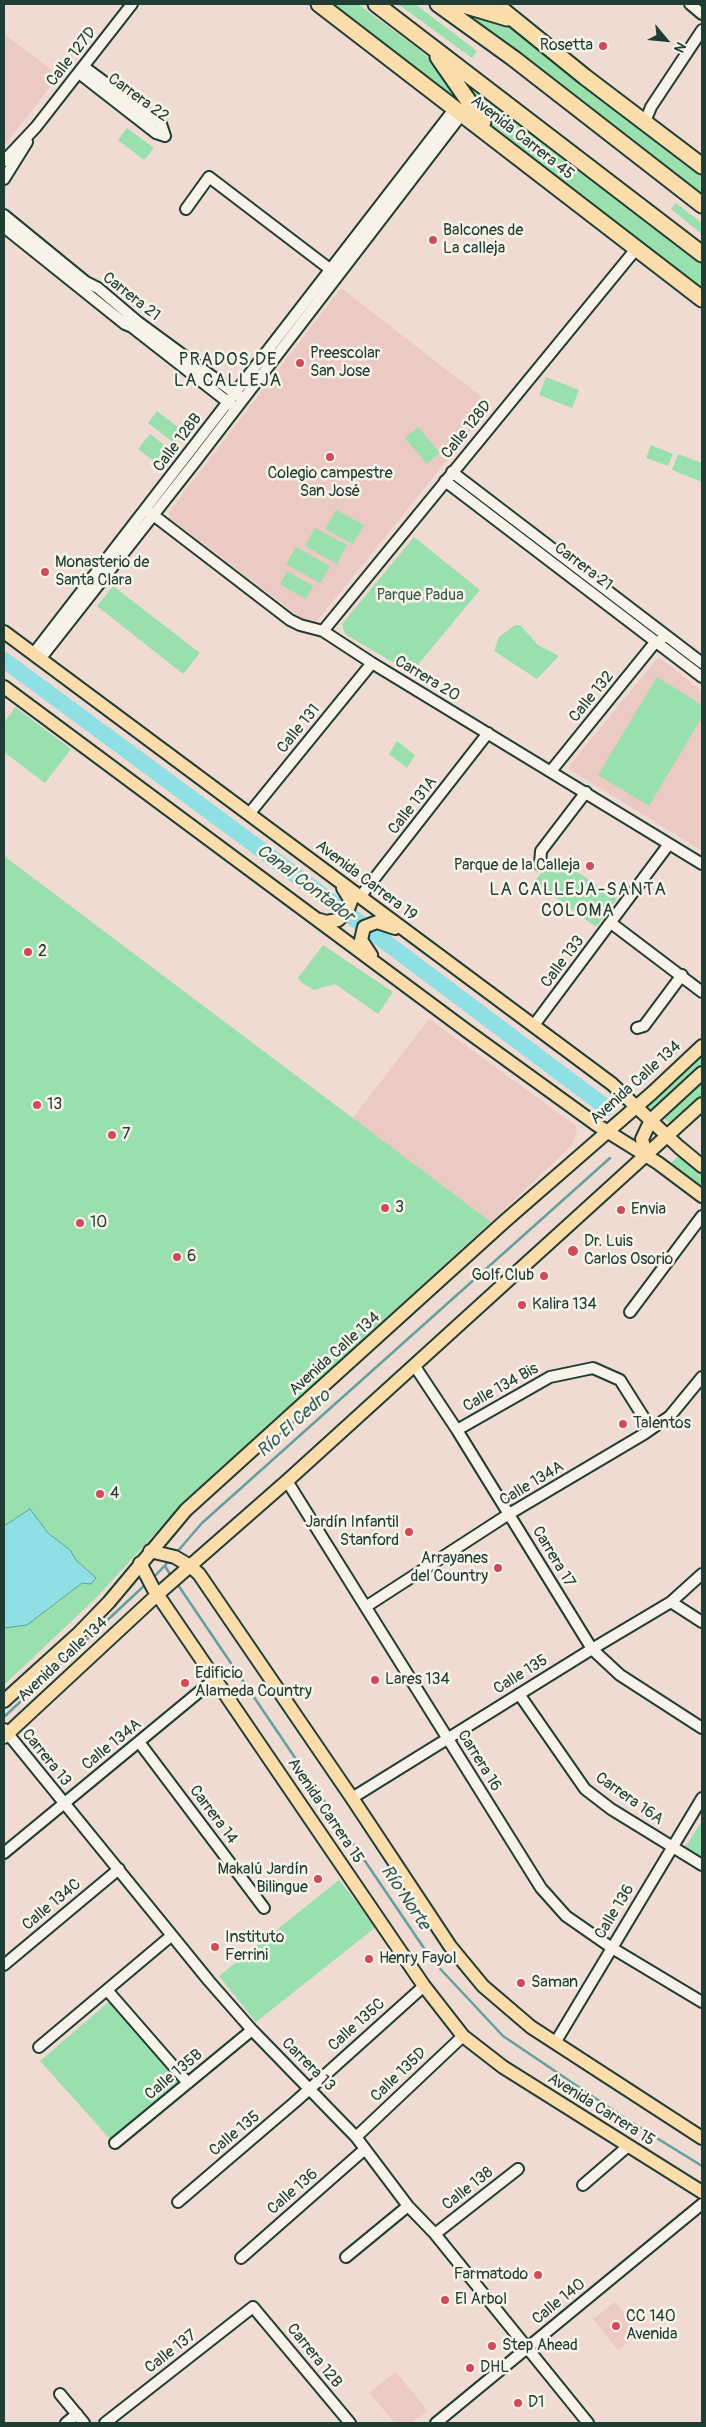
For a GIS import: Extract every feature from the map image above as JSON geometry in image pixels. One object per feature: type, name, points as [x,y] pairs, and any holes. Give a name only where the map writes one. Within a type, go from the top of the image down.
[{"type":"highway","name":"Avenida Carrera 45","points":[[319,4],[702,299]]},
{"type":"highway","name":"Avenida Carrera 45","points":[[376,4],[702,254]]},
{"type":"highway","points":[[438,4],[528,69],[702,205]]},
{"type":"highway","points":[[460,4],[518,22]]},
{"type":"highway","points":[[495,4],[702,166]]},
{"type":"highway","points":[[429,46],[479,118],[503,145]]},
{"type":"main road","name":"Avenida Carrera 19","points":[[4,632],[327,872],[355,899],[410,934],[612,1084],[702,1166]]},
{"type":"main road","points":[[5,690],[607,1131],[646,1155],[702,1196]]},
{"type":"main road","points":[[319,920],[332,921],[343,917],[355,899]]},
{"type":"main road","points":[[387,971],[363,944],[361,935],[364,927],[377,922],[410,934]]},
{"type":"main road","name":"Avenida Calle 134","points":[[4,1701],[78,1634],[109,1602],[142,1567],[150,1551],[186,1510],[505,1221],[702,1046]]},
{"type":"main road","points":[[646,1155],[642,1139],[651,1120],[702,1073]]},
{"type":"main road","name":"Avenida Calle 134","points":[[5,1733],[159,1590],[287,1481],[702,1104]]},
{"type":"main road","name":"Avenida Carrera 15","points":[[150,1551],[166,1554],[199,1574],[462,1963],[510,2011],[555,2043],[702,2138]]},
{"type":"main road","name":"Avenida Carrera 15","points":[[142,1567],[424,1986],[463,2036],[503,2068],[702,2192]]},
{"type":"street","name":"Calle 127D","points":[[4,161],[36,127],[132,4]]},
{"type":"street","points":[[690,4],[702,14]]},
{"type":"street","points":[[645,122],[650,107],[702,30]]},
{"type":"street","name":"Carrera 22","points":[[82,70],[161,124],[165,136],[156,133],[82,70]]},
{"type":"street","name":"Calle 128B","points":[[38,656],[459,111]]},
{"type":"street","name":"Calle 127D","points":[[4,179],[36,127]]},
{"type":"street","points":[[186,209],[209,178],[335,272]]},
{"type":"street","name":"Carrera 21","points":[[4,215],[79,276],[98,288],[132,315],[138,322],[235,401]]},
{"type":"street","name":"Carrera 21","points":[[4,228],[125,324],[132,327],[235,401]]},
{"type":"street","name":"Calle 128D","points":[[323,631],[636,249]]},
{"type":"street","name":"Carrera 21","points":[[452,472],[702,663]]},
{"type":"street","name":"Carrera 21","points":[[445,481],[702,676]]},
{"type":"street","name":"Carrera 20","points":[[149,512],[290,620],[300,625],[323,631],[372,663],[702,864]]},
{"type":"street","points":[[657,641],[668,637]]},
{"type":"street","name":"Calle 132","points":[[552,771],[657,641]]},
{"type":"street","name":"Calle 131","points":[[248,814],[372,663]]},
{"type":"street","name":"Calle 131A","points":[[355,899],[488,732]]},
{"type":"street","points":[[540,865],[541,852],[586,792]]},
{"type":"street","name":"Calle 133","points":[[534,1025],[669,844]]},
{"type":"street","points":[[611,923],[702,992]]},
{"type":"street","points":[[637,1028],[644,1026],[682,975]]},
{"type":"street","points":[[630,1312],[702,1216]]},
{"type":"street","name":"Carrera 17","points":[[414,1365],[457,1430],[592,1649],[620,1676],[702,1728]]},
{"type":"street","name":"Calle 134 Bis","points":[[457,1430],[550,1377],[593,1368],[620,1380],[651,1430]]},
{"type":"street","name":"Calle 134A","points":[[367,1606],[509,1514],[651,1430],[670,1416],[702,1377]]},
{"type":"street","name":"Carrera 16","points":[[287,1481],[367,1606],[447,1739],[541,1888],[566,1916],[612,1948],[702,2002]]},
{"type":"street","name":"Calle 135","points":[[352,1798],[671,1602],[702,1574]]},
{"type":"street","points":[[671,1602],[702,1622]]},
{"type":"street","name":"Calle 134A","points":[[4,1853],[216,1678]]},
{"type":"street","name":"Carrera 16A","points":[[519,1694],[585,1789],[611,1809],[702,1865]]},
{"type":"street","name":"Carrera 13","points":[[5,1733],[252,2030],[356,2137],[408,2206],[435,2234],[588,2423]]},
{"type":"street","name":"Carrera 14","points":[[139,1742],[264,1908]]},
{"type":"street","name":"Calle 136","points":[[555,2043],[702,1798]]},
{"type":"street","name":"Calle 134C","points":[[4,1964],[119,1869]]},
{"type":"street","points":[[39,2047],[172,1936]]},
{"type":"street","name":"Calle 135C","points":[[310,2088],[424,1986]]},
{"type":"street","points":[[107,1990],[188,2083]]},
{"type":"street","name":"Calle 135B","points":[[116,2143],[252,2030]]},
{"type":"street","name":"Calle 135D","points":[[356,2137],[463,2036]]},
{"type":"street","name":"Calle 135","points":[[178,2202],[310,2088]]},
{"type":"street","points":[[584,2185],[627,2147]]},
{"type":"street","name":"Calle 136","points":[[241,2258],[365,2149]]},
{"type":"street","name":"Calle 138","points":[[435,2234],[518,2169]]},
{"type":"street","name":"Calle 140","points":[[436,2423],[702,2204]]},
{"type":"street","points":[[346,2257],[408,2206]]},
{"type":"street","name":"Calle 137","points":[[105,2423],[251,2307],[256,2307]]},
{"type":"street","name":"Carrera 12B","points":[[256,2307],[350,2423]]},
{"type":"street","points":[[60,2394],[84,2423]]},
{"type":"street","points":[[66,2423],[77,2414]]},
{"type":"shaded area","points":[[4,34],[59,75],[4,146]]},
{"type":"shaded area","name":"Colegio campestre San José","points":[[341,288],[492,405],[316,622],[305,621],[170,518],[169,512]]},
{"type":"shaded area","points":[[660,658],[702,691],[702,851],[569,769],[570,765],[656,660]]},
{"type":"shaded area","points":[[429,1019],[575,1125],[577,1130],[572,1145],[491,1222],[352,1119]]},
{"type":"shaded area","name":"CC 140 Avenida","points":[[615,2302],[640,2333],[618,2350],[593,2319]]},
{"type":"shaded area","points":[[396,2372],[428,2411],[411,2423],[395,2423],[369,2393]]},
{"type":"green space","points":[[330,4],[358,4],[422,52],[442,71],[466,109]]},
{"type":"green space","points":[[398,4],[415,4],[477,51],[472,58]]},
{"type":"green space","points":[[458,10],[511,23],[702,171],[702,195]]},
{"type":"green space","points":[[461,79],[702,263],[702,292],[492,126],[480,112]]},
{"type":"green space","points":[[127,128],[154,148],[144,160],[118,140]]},
{"type":"green space","points":[[676,203],[702,223],[702,234],[671,209]]},
{"type":"green space","points":[[546,377],[579,390],[572,408],[539,395]]},
{"type":"green space","points":[[157,411],[183,431],[174,443],[148,423]]},
{"type":"green space","points":[[418,427],[440,453],[427,464],[405,438]]},
{"type":"green space","points":[[150,434],[175,453],[163,468],[138,449]]},
{"type":"green space","points":[[651,445],[673,454],[668,466],[646,458]]},
{"type":"green space","points":[[678,454],[702,463],[702,482],[672,470]]},
{"type":"green space","points":[[336,510],[364,525],[353,544],[325,529]]},
{"type":"green space","points":[[315,528],[347,545],[337,564],[305,546]]},
{"type":"green space","name":"Parque Padua","points":[[414,537],[480,590],[411,673],[345,634],[342,624]]},
{"type":"green space","points":[[296,547],[330,566],[320,583],[286,564]]},
{"type":"green space","points":[[287,571],[313,586],[306,599],[280,584]]},
{"type":"green space","points":[[113,586],[200,653],[183,674],[97,606]]},
{"type":"green space","points":[[515,625],[520,625],[538,645],[559,656],[537,679],[494,651],[499,637]]},
{"type":"green space","points":[[657,677],[702,705],[702,717],[649,806],[598,775]]},
{"type":"green space","points":[[15,707],[71,749],[45,783],[4,752],[4,723]]},
{"type":"green space","points":[[397,741],[415,755],[407,768],[389,754]]},
{"type":"green space","points":[[4,856],[491,1222],[174,1513],[96,1598],[4,1685]]},
{"type":"green space","points":[[554,856],[617,899],[596,927],[534,882]]},
{"type":"green space","points":[[323,945],[393,992],[378,1014],[335,984],[314,990],[301,982],[298,978]]},
{"type":"green space","points":[[702,1054],[702,1068],[653,1111],[647,1105]]},
{"type":"green space","points":[[702,1083],[702,1100],[673,1127],[664,1118]]},
{"type":"green space","points":[[679,1155],[702,1172],[702,1190],[668,1166]]},
{"type":"green space","points":[[702,1821],[702,1860],[684,1849]]},
{"type":"green space","points":[[339,1880],[376,1927],[256,2022],[219,1976]]},
{"type":"green space","points":[[112,1999],[182,2081],[110,2139],[40,2061]]},
{"type":"water","points":[[30,1509],[48,1533],[70,1550],[76,1560],[96,1578],[91,1584],[82,1583],[27,1625],[4,1628],[4,1526]]},
{"type":"waterway","name":"Canal Contador","points":[[4,660],[607,1108]]},
{"type":"waterway","name":"Río El Cedro","points":[[177,1552],[202,1523],[610,1158]]},
{"type":"waterway","name":"Río El Cedro","points":[[153,1578],[170,1560]]},
{"type":"waterway","name":"Río Norte","points":[[165,1566],[171,1576]]},
{"type":"waterway","name":"Río Norte","points":[[176,1582],[432,1960],[503,2036],[626,2119],[702,2166]]},
{"type":"waterway","name":"Río El Cedro","points":[[4,1717],[147,1583]]},
{"type":"place","name":"Rosetta","points":[[603,46]]},
{"type":"place","name":"Balcones de La calleja","points":[[433,240]]},
{"type":"place","name":"Preescolar San Jose","points":[[300,363]]},
{"type":"place","name":"Colegio campestre San José","points":[[330,457]]},
{"type":"place","name":"Monasterio de Santa Clara","points":[[45,572]]},
{"type":"place","name":"Parque de la Calleja","points":[[590,866]]},
{"type":"place","name":"2","points":[[28,952]]},
{"type":"place","name":"13","points":[[37,1105]]},
{"type":"place","name":"7","points":[[112,1135]]},
{"type":"place","name":"3","points":[[385,1208]]},
{"type":"place","name":"Envia","points":[[621,1210]]},
{"type":"place","name":"10","points":[[80,1223]]},
{"type":"place","name":"Dr. Luis Carlos Osorio","points":[[573,1251]]},
{"type":"place","name":"6","points":[[177,1257]]},
{"type":"place","name":"Golf Club","points":[[544,1276]]},
{"type":"place","name":"Kalira 134","points":[[522,1305]]},
{"type":"place","name":"Talentos","points":[[623,1424]]},
{"type":"place","name":"4","points":[[100,1494]]},
{"type":"place","name":"Jardín Infantil Stanford","points":[[409,1532]]},
{"type":"place","name":"Arrayanes del Country","points":[[498,1568]]},
{"type":"place","name":"Lares 134","points":[[375,1680]]},
{"type":"place","name":"Edificio Alameda Country","points":[[185,1683]]},
{"type":"place","name":"Makalú Jardín Bilingue","points":[[318,1879]]},
{"type":"place","name":"Instituto Ferrini","points":[[215,1947]]},
{"type":"place","name":"Henry Fayol","points":[[369,1959]]},
{"type":"place","name":"Saman","points":[[521,1983]]},
{"type":"place","name":"Farmatodo","points":[[538,2275]]},
{"type":"place","name":"El Arbol","points":[[445,2300]]},
{"type":"place","name":"CC 140 Avenida","points":[[616,2326]]},
{"type":"place","name":"Step Ahead","points":[[492,2346]]},
{"type":"place","name":"DHL","points":[[470,2368]]},
{"type":"place","name":"D1","points":[[518,2403]]},
{"type":"district","name":"PRADOS DE LA CALLEJA","points":[[228,370]]},
{"type":"district","name":"LA CALLEJA-SANTA COLOMA","points":[[578,900]]}]
